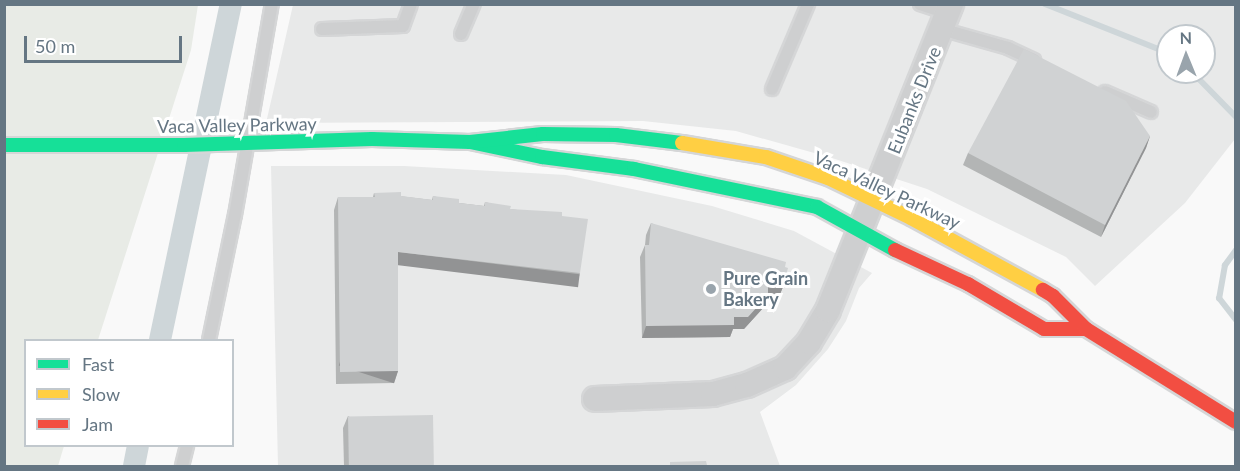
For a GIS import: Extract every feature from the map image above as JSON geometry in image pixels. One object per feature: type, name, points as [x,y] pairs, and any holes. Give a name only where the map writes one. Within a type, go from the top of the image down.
[{"type":"street","name":"Eubanks Drive","points":[[595,399],[713,394],[747,385],[785,368],[809,342],[828,310],[947,16]]},
{"type":"street","name":"Vaca Valley Parkway","points":[[4,145],[184,145],[372,139],[470,142],[543,134],[616,135],[692,144],[766,157],[828,178],[911,218],[1053,296],[1086,329],[1236,422]]},
{"type":"street","name":"Vaca Valley Parkway","points":[[470,142],[761,194],[817,207],[898,251],[968,284],[1044,329],[1086,329]]},
{"type":"lane","points":[[209,339],[235,215],[272,4]]},
{"type":"lane","points":[[322,29],[404,26],[411,4]]},
{"type":"lane","points":[[461,33],[474,4]]},
{"type":"lane","points":[[772,90],[808,4]]},
{"type":"lane","points":[[920,4],[1049,67]]},
{"type":"lane","points":[[1090,85],[1151,112]]},
{"type":"lane","points":[[182,466],[187,447]]},
{"type":"shaded area","points":[[4,5],[198,5],[191,50],[98,339],[24,339],[24,447],[64,447],[58,466],[5,466]]},
{"type":"shaded area","points":[[293,5],[1235,5],[1235,139],[1185,203],[1095,286],[1066,257],[927,189],[832,158],[736,131],[643,121],[266,123]]},
{"type":"shaded area","points":[[271,166],[404,166],[566,175],[712,206],[794,231],[872,273],[859,288],[846,321],[828,349],[796,385],[760,412],[780,466],[278,466]]},
{"type":"building","points":[[1024,49],[1126,101],[1150,136],[1105,225],[968,153]]},
{"type":"building","points":[[401,192],[401,196],[433,200],[433,196],[459,199],[459,203],[485,206],[485,202],[511,206],[510,209],[562,212],[562,216],[588,219],[580,273],[398,252],[398,371],[340,372],[338,197],[375,197],[374,193]]},
{"type":"building","name":"Pure Grain Bakery","points":[[651,223],[786,262],[785,267],[788,268],[783,287],[768,287],[768,295],[748,317],[734,317],[734,325],[646,326],[645,245],[649,245]]},
{"type":"building","points":[[433,415],[434,466],[349,466],[348,416]]},
{"type":"building","points":[[706,461],[707,465],[750,466],[670,466],[670,462]]},
{"type":"waterway","points":[[160,339],[231,4]]},
{"type":"waterway","points":[[1045,4],[1156,48]]},
{"type":"waterway","points":[[1204,84],[1236,117]]},
{"type":"waterway","points":[[1236,250],[1225,265],[1219,298],[1236,320]]},
{"type":"waterway","points":[[134,466],[138,447]]},
{"type":"traffic: fast","points":[[4,145],[184,145],[372,139],[470,142],[543,134],[616,135],[682,143]]},
{"type":"traffic: fast","points":[[470,142],[542,157],[634,169],[817,207],[895,250]]},
{"type":"traffic: slow","points":[[682,143],[766,157],[828,178],[911,218],[1043,290]]},
{"type":"traffic: jam","points":[[895,250],[968,284],[1044,329],[1086,329],[1053,296],[1043,290]]},
{"type":"traffic: jam","points":[[1086,329],[1236,422]]},
{"type":"place","name":"Pure Grain Bakery","points":[[711,289]]}]
